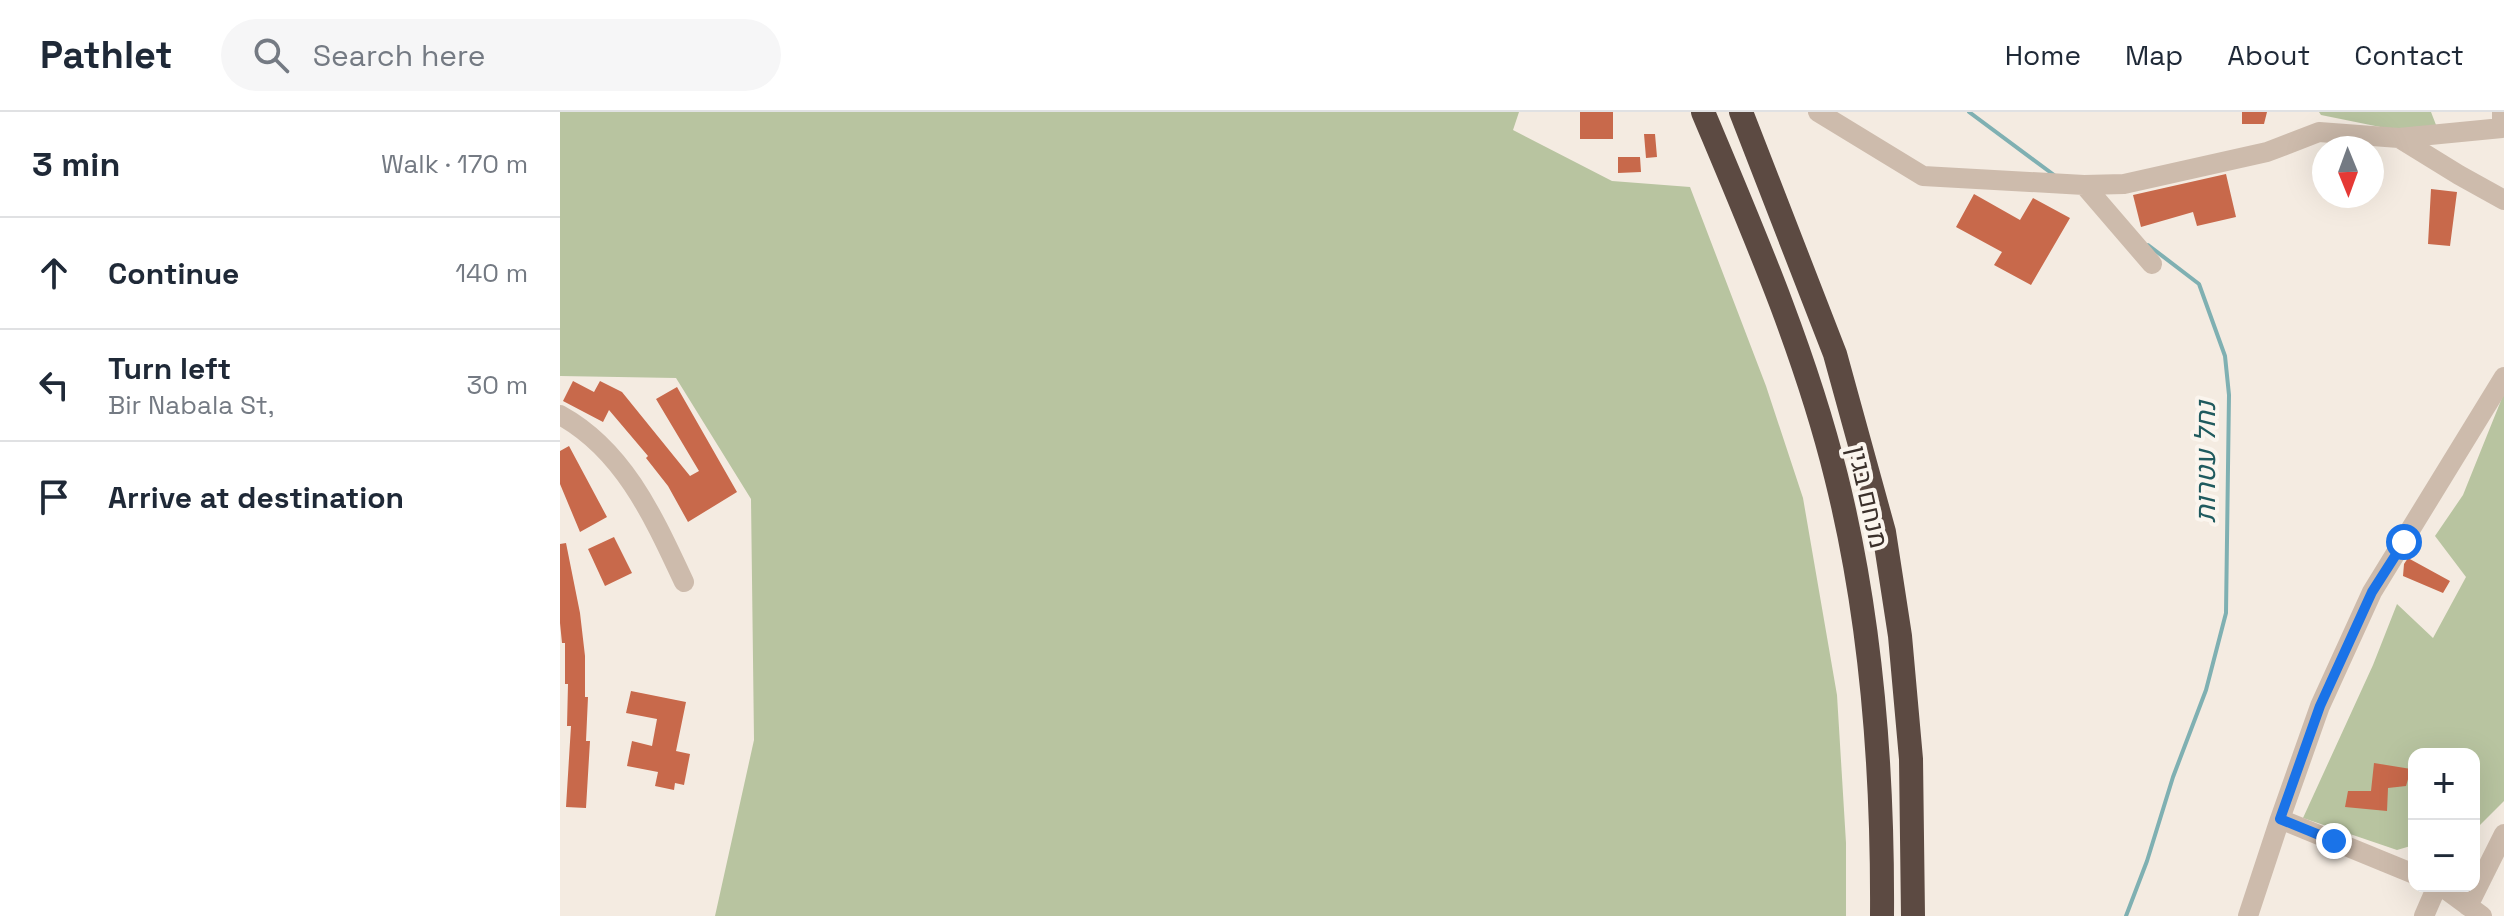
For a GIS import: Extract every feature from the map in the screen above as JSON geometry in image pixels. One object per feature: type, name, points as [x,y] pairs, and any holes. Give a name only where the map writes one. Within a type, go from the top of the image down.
[{"type":"highway","name":"מנחם בגין","points":[[1703,112],[1778,296],[1805,371],[1836,475],[1869,648],[1879,768],[1882,916]]},
{"type":"highway","name":"מנחם בגין","points":[[1741,112],[1835,354],[1884,532],[1900,636],[1911,759],[1913,916]]},
{"type":"street","points":[[1818,112],[1923,176],[2084,185],[2124,184],[2267,152],[2319,132],[2399,138],[2503,126]]},
{"type":"street","points":[[2399,138],[2504,200]]},
{"type":"street","points":[[2084,185],[2152,264]]},
{"type":"street","points":[[2248,916],[2320,706],[2372,592],[2504,377]]},
{"type":"street","points":[[560,415],[595,438],[619,466],[654,520],[684,582]]},
{"type":"street","points":[[2280,819],[2408,872]]},
{"type":"street","points":[[2448,892],[2475,911],[2504,834]]},
{"type":"street","points":[[2424,916],[2436,892]]},
{"type":"green space","points":[[560,112],[1519,112],[1513,130],[1612,181],[1690,187],[1766,386],[1803,498],[1837,695],[1846,843],[1846,916],[715,916],[754,740],[751,499],[676,378],[560,376]]},
{"type":"green space","points":[[2319,112],[2431,112],[2438,130],[2400,131],[2321,115]]},
{"type":"green space","points":[[2504,393],[2504,801],[2480,825],[2480,748],[2408,748],[2408,847],[2397,850],[2303,818],[2373,665],[2397,604],[2433,638],[2466,577],[2435,536],[2463,495]]},
{"type":"building","points":[[1580,112],[1613,112],[1613,139],[1580,139]]},
{"type":"building","points":[[2242,112],[2267,112],[2264,124],[2242,124]]},
{"type":"building","points":[[1644,134],[1655,134],[1657,157],[1646,158]]},
{"type":"building","points":[[1618,157],[1640,157],[1641,172],[1618,173]]},
{"type":"building","points":[[2226,174],[2236,217],[2197,226],[2193,212],[2141,227],[2133,195]]},
{"type":"building","points":[[2431,189],[2457,192],[2450,246],[2428,244]]},
{"type":"building","points":[[1974,194],[2020,220],[2033,198],[2070,218],[2031,285],[1994,265],[2002,252],[1956,227]]},
{"type":"building","points":[[573,381],[594,392],[600,381],[622,392],[690,476],[699,471],[656,399],[677,387],[737,492],[688,522],[668,486],[646,458],[648,456],[609,410],[603,422],[563,401]]},
{"type":"building","points":[[569,446],[607,517],[580,532],[560,484],[560,451]]},
{"type":"building","points":[[614,537],[632,573],[605,586],[588,549]]},
{"type":"building","points":[[566,543],[585,656],[585,697],[588,697],[586,741],[590,741],[586,808],[566,807],[571,726],[567,726],[568,684],[565,684],[565,643],[562,643],[560,623],[560,544]]},
{"type":"building","points":[[2408,558],[2450,581],[2443,593],[2403,576]]},
{"type":"building","points":[[631,691],[686,702],[676,751],[690,754],[684,785],[675,783],[674,790],[655,786],[658,772],[627,766],[632,741],[652,746],[657,719],[626,713]]},
{"type":"building","points":[[2374,763],[2408,769],[2406,786],[2388,788],[2387,811],[2345,807],[2348,791],[2371,791]]},
{"type":"waterway","name":"נחל עטרות","points":[[1969,112],[2054,175]]},
{"type":"waterway","name":"נחל עטרות","points":[[2126,916],[2206,690],[2226,613],[2229,395],[2225,356],[2199,284],[2148,245]]},
{"type":"route","points":[[2334,841],[2280,819],[2320,706],[2372,592],[2404,542]]}]
